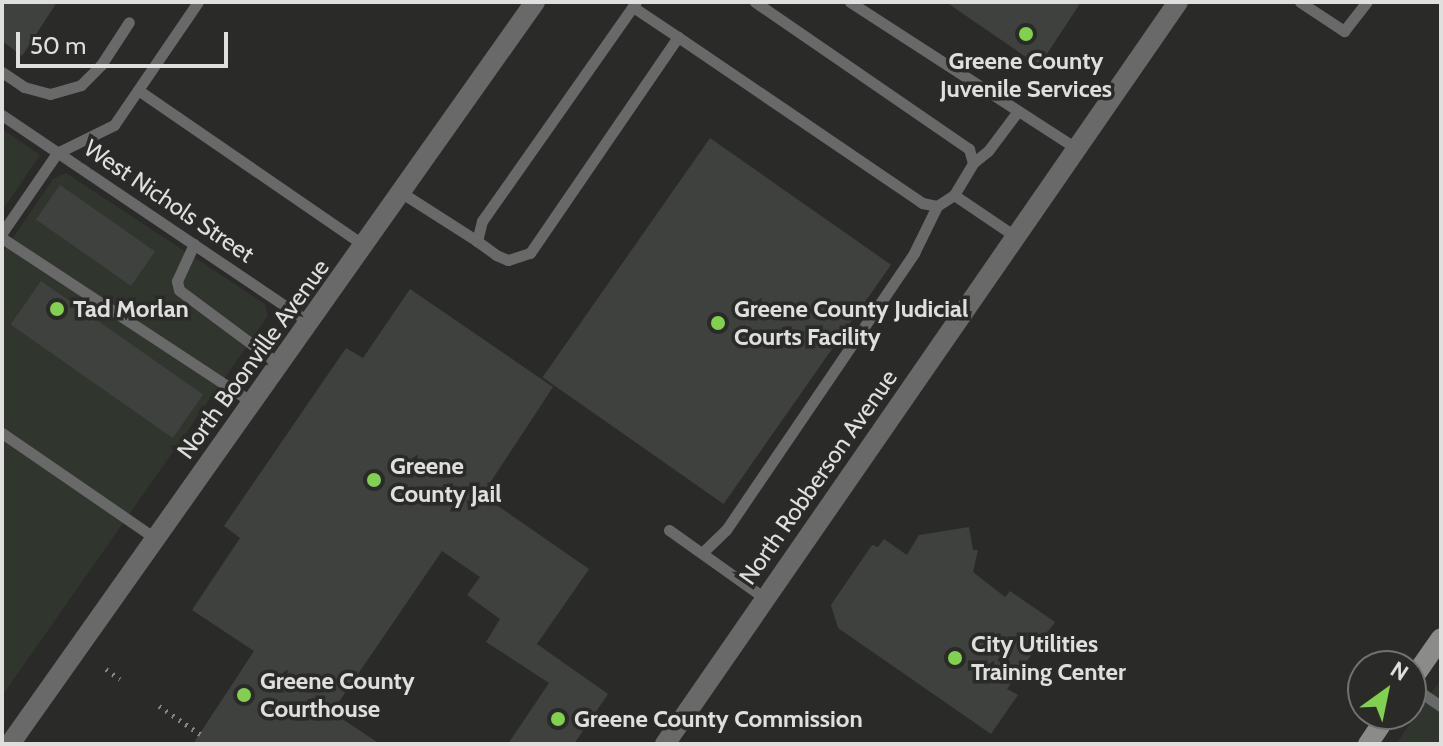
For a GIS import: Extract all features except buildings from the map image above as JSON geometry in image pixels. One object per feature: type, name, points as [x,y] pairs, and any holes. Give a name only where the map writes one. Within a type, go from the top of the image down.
[{"type":"main road","points":[[1427,659],[1441,638]]},
{"type":"street","name":"North Boonville Avenue","points":[[10,744],[311,324],[535,2]]},
{"type":"street","name":"North Robberson Avenue","points":[[665,744],[1178,2]]},
{"type":"lane","points":[[198,2],[114,125],[57,153],[2,236],[253,403]]},
{"type":"lane","points":[[755,2],[959,141],[969,149],[973,163]]},
{"type":"lane","points":[[850,2],[1077,149]]},
{"type":"lane","points":[[1300,2],[1344,31],[1367,2]]},
{"type":"lane","points":[[477,241],[482,221],[635,4],[868,170],[922,203],[937,206]]},
{"type":"lane","points":[[2,72],[24,87],[50,94],[81,85],[101,65],[129,22]]},
{"type":"lane","points":[[402,193],[508,260],[530,253],[678,37]]},
{"type":"lane","points":[[138,90],[365,246]]},
{"type":"lane","points":[[702,553],[726,530],[914,253],[937,206],[954,195],[973,163],[988,151],[1018,111]]},
{"type":"lane","name":"West Nichols Street","points":[[2,115],[311,324]]},
{"type":"lane","points":[[954,195],[1016,237]]},
{"type":"lane","points":[[194,244],[177,281],[179,290],[281,365]]},
{"type":"lane","points":[[2,433],[156,539]]},
{"type":"lane","points":[[669,530],[766,599]]},
{"type":"path","points":[[106,669],[120,679]]},
{"type":"path","points":[[159,706],[200,734]]},
{"type":"shaded area","points":[[2,129],[40,155],[2,211]]},
{"type":"shaded area","points":[[66,173],[265,304],[268,316],[2,696],[2,254],[53,179]]},
{"type":"shaded area","points":[[1441,679],[1441,744],[1396,744],[1406,730],[1427,730],[1427,699]]},
{"type":"place","name":"Greene County Juvenile Services","points":[[1026,34]]},
{"type":"place","name":"Tad Morlan","points":[[57,309]]},
{"type":"place","name":"Greene County Judicial Courts Facility","points":[[718,323]]},
{"type":"place","name":"Greene County Jail","points":[[374,480]]},
{"type":"place","name":"City Utilities Training Center","points":[[955,658]]},
{"type":"place","name":"Greene County Courthouse","points":[[244,695]]},
{"type":"place","name":"Greene County Commission","points":[[558,719]]}]
